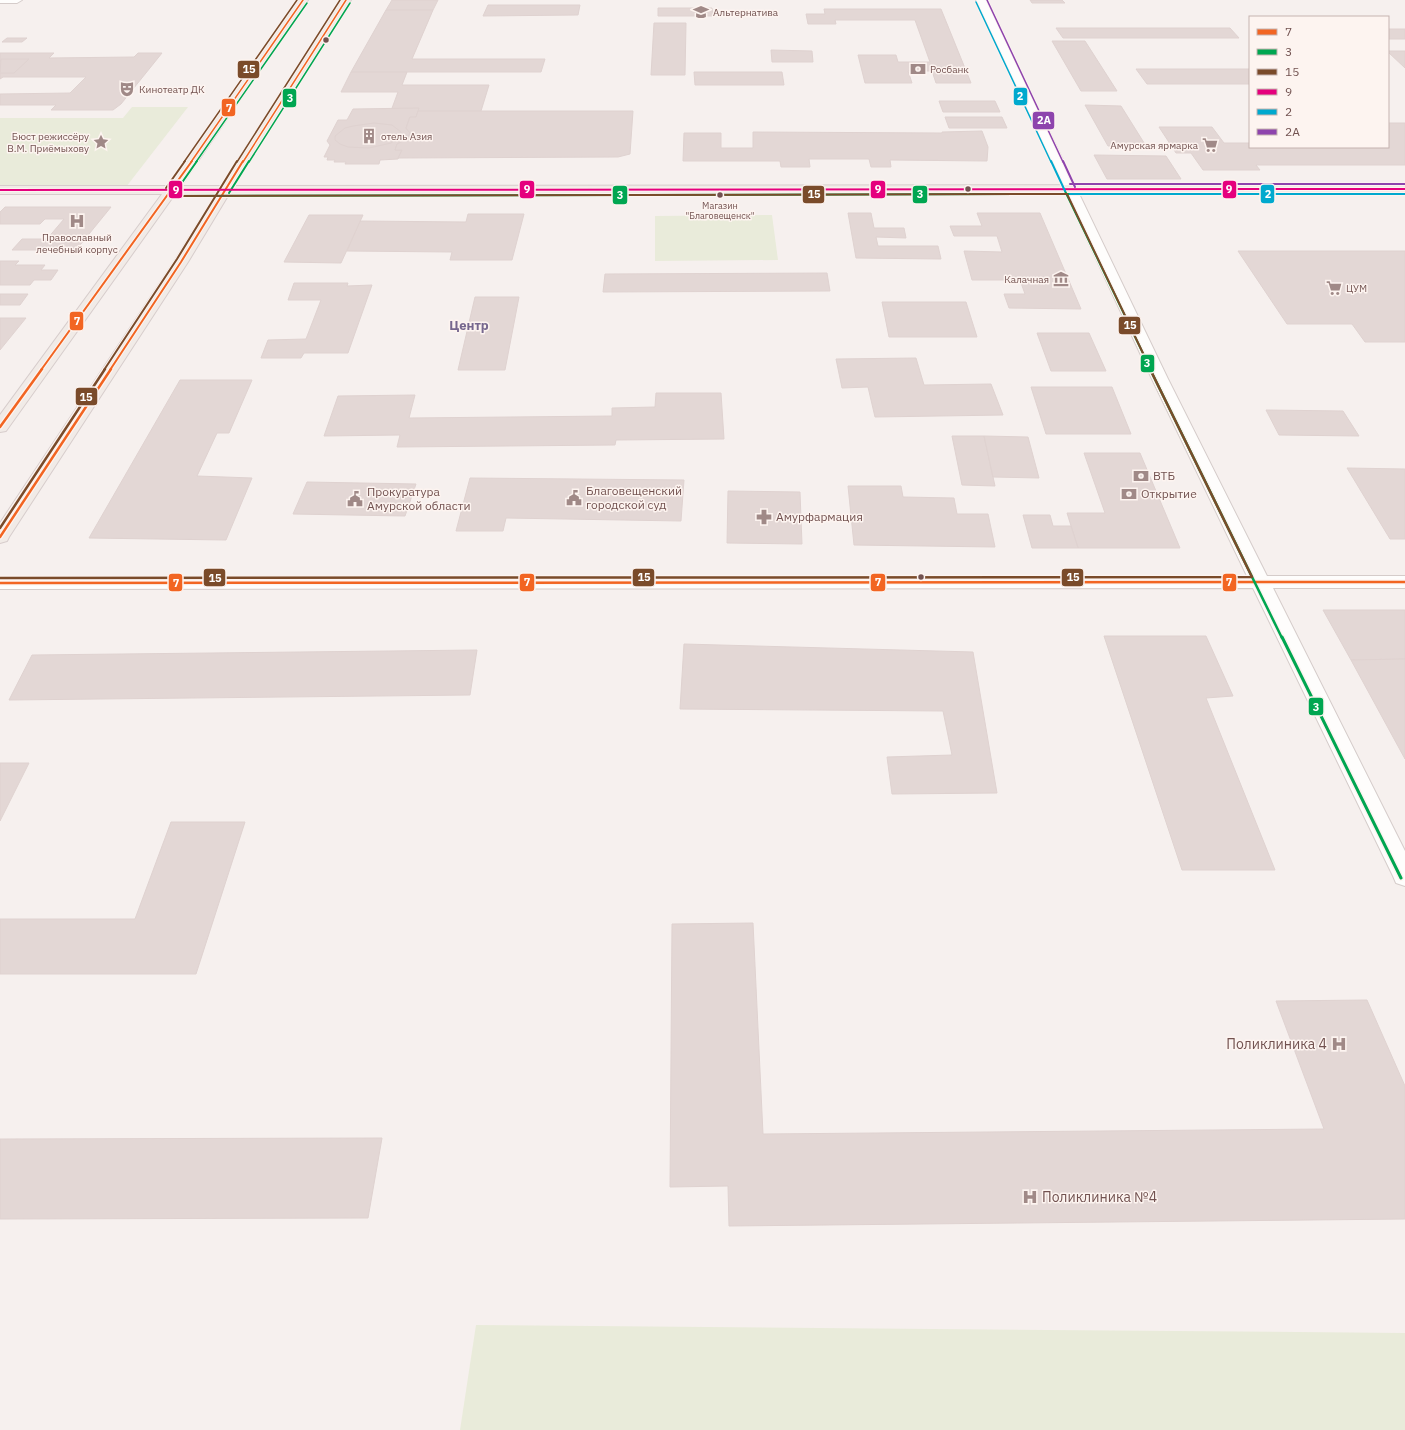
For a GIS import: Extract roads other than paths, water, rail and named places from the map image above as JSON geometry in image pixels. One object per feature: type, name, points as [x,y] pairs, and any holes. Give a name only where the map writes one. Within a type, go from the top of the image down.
[{"type":"main road","points":[[0,427],[170,191],[303,0]]},
{"type":"main road","points":[[0,537],[181,262],[346,0]]},
{"type":"main road","points":[[0,190],[1405,189]]},
{"type":"street","points":[[0,0],[17,0]]},
{"type":"street","points":[[981,0],[1170,400],[1405,876]]},
{"type":"street","points":[[0,583],[1405,582]]},
{"type":"place","name":"Альтернатива","points":[[701,12]]},
{"type":"place","name":"Росбанк","points":[[918,69]]},
{"type":"place","name":"Кинотеатр ДК","points":[[127,89]]},
{"type":"place","name":"отель Азия","points":[[369,136]]},
{"type":"place","name":"Бюст режиссёру В.М. Приёмыхову","points":[[101,142]]},
{"type":"place","name":"Амурская ярмарка","points":[[1210,145]]},
{"type":"place","name":"Магазин \"Благовещенск\"","points":[[720,195]]},
{"type":"place","name":"Православный лечебный корпус","points":[[77,221]]},
{"type":"place","name":"Калачная","points":[[1061,279]]},
{"type":"place","name":"ЦУМ","points":[[1334,288]]},
{"type":"place","name":"ВТБ","points":[[1141,476]]},
{"type":"place","name":"Открытие","points":[[1129,494]]},
{"type":"place","name":"Благовещенский городской суд","points":[[574,498]]},
{"type":"place","name":"Прокуратура Амурской области","points":[[355,499]]},
{"type":"place","name":"Амурфармация","points":[[764,517]]},
{"type":"place","name":"Поликлиника 4","points":[[1339,1044]]},
{"type":"place","name":"Поликлиника №4","points":[[1030,1197]]},
{"type":"district","name":"Центр","points":[[469,325]]}]
